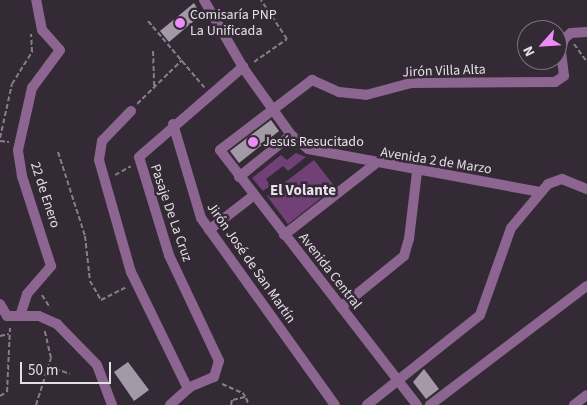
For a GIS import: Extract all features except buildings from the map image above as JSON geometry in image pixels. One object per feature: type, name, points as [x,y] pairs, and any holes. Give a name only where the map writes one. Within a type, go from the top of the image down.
[{"type":"street","name":"22 de Enero","points":[[16,318],[34,284],[51,263],[20,169],[19,142],[32,88],[60,50],[42,30],[36,0]]},
{"type":"street","name":"Avenida 2 de Marzo","points":[[204,0],[291,136],[315,152],[417,172],[541,192]]},
{"type":"street","points":[[567,36],[587,32]]},
{"type":"street","name":"Pasaje De La Cruz","points":[[214,377],[219,369],[219,357],[169,255],[139,162],[141,152],[208,93],[247,65]]},
{"type":"street","name":"Jirón Villa Alta","points":[[272,109],[312,80],[339,92],[366,95],[411,83],[555,82],[564,76],[563,70]]},
{"type":"street","name":"Avenida Central","points":[[272,109],[221,149],[221,155],[418,405]]},
{"type":"street","points":[[131,111],[99,147],[104,181],[135,283],[188,389]]},
{"type":"street","name":"Jirón José de San Martín","points":[[173,124],[195,207],[209,230],[335,405]]},
{"type":"street","points":[[239,177],[291,136]]},
{"type":"street","points":[[284,235],[375,164]]},
{"type":"street","points":[[341,307],[404,256],[409,238],[417,172]]},
{"type":"street","points":[[367,405],[480,315],[511,228],[541,192],[558,179],[587,189]]},
{"type":"street","points":[[209,230],[254,196]]},
{"type":"street","points":[[430,405],[587,286]]},
{"type":"street","points":[[0,304],[7,316],[16,318],[39,316],[57,324],[98,365],[112,405]]},
{"type":"street","points":[[170,405],[188,389],[214,377]]},
{"type":"street","points":[[574,405],[587,395]]},
{"type":"path","points":[[247,65],[287,39],[261,0]]},
{"type":"path","points":[[148,22],[208,93]]},
{"type":"path","points":[[0,138],[14,80],[32,52],[30,34]]},
{"type":"path","points":[[567,36],[587,62]]},
{"type":"path","points":[[153,51],[154,86]]},
{"type":"path","points":[[131,111],[182,60]]},
{"type":"path","points":[[58,152],[87,244],[90,281],[100,299],[135,283]]},
{"type":"path","points":[[104,181],[139,162]]},
{"type":"path","points":[[34,284],[57,324]]},
{"type":"path","points":[[0,396],[7,392],[9,334],[16,318]]},
{"type":"path","points":[[36,405],[51,350],[45,332]]},
{"type":"path","points":[[0,336],[9,334]]},
{"type":"path","points":[[48,366],[70,374]]},
{"type":"path","points":[[214,377],[245,397],[249,405]]},
{"type":"path","points":[[231,405],[232,400],[245,397]]},
{"type":"shaded area","points":[[296,153],[306,157],[288,171],[283,166],[266,179],[270,186],[263,191],[252,178],[281,155],[287,160]]},
{"type":"shaded area","name":"El Volante","points":[[314,160],[335,187],[288,224],[267,196]]},
{"type":"place","name":"Comisaría PNP La Unificada","points":[[180,23]]},
{"type":"place","name":"Jesús Resucitado","points":[[253,142]]},
{"type":"district","name":"El Volante","points":[[303,191]]}]
